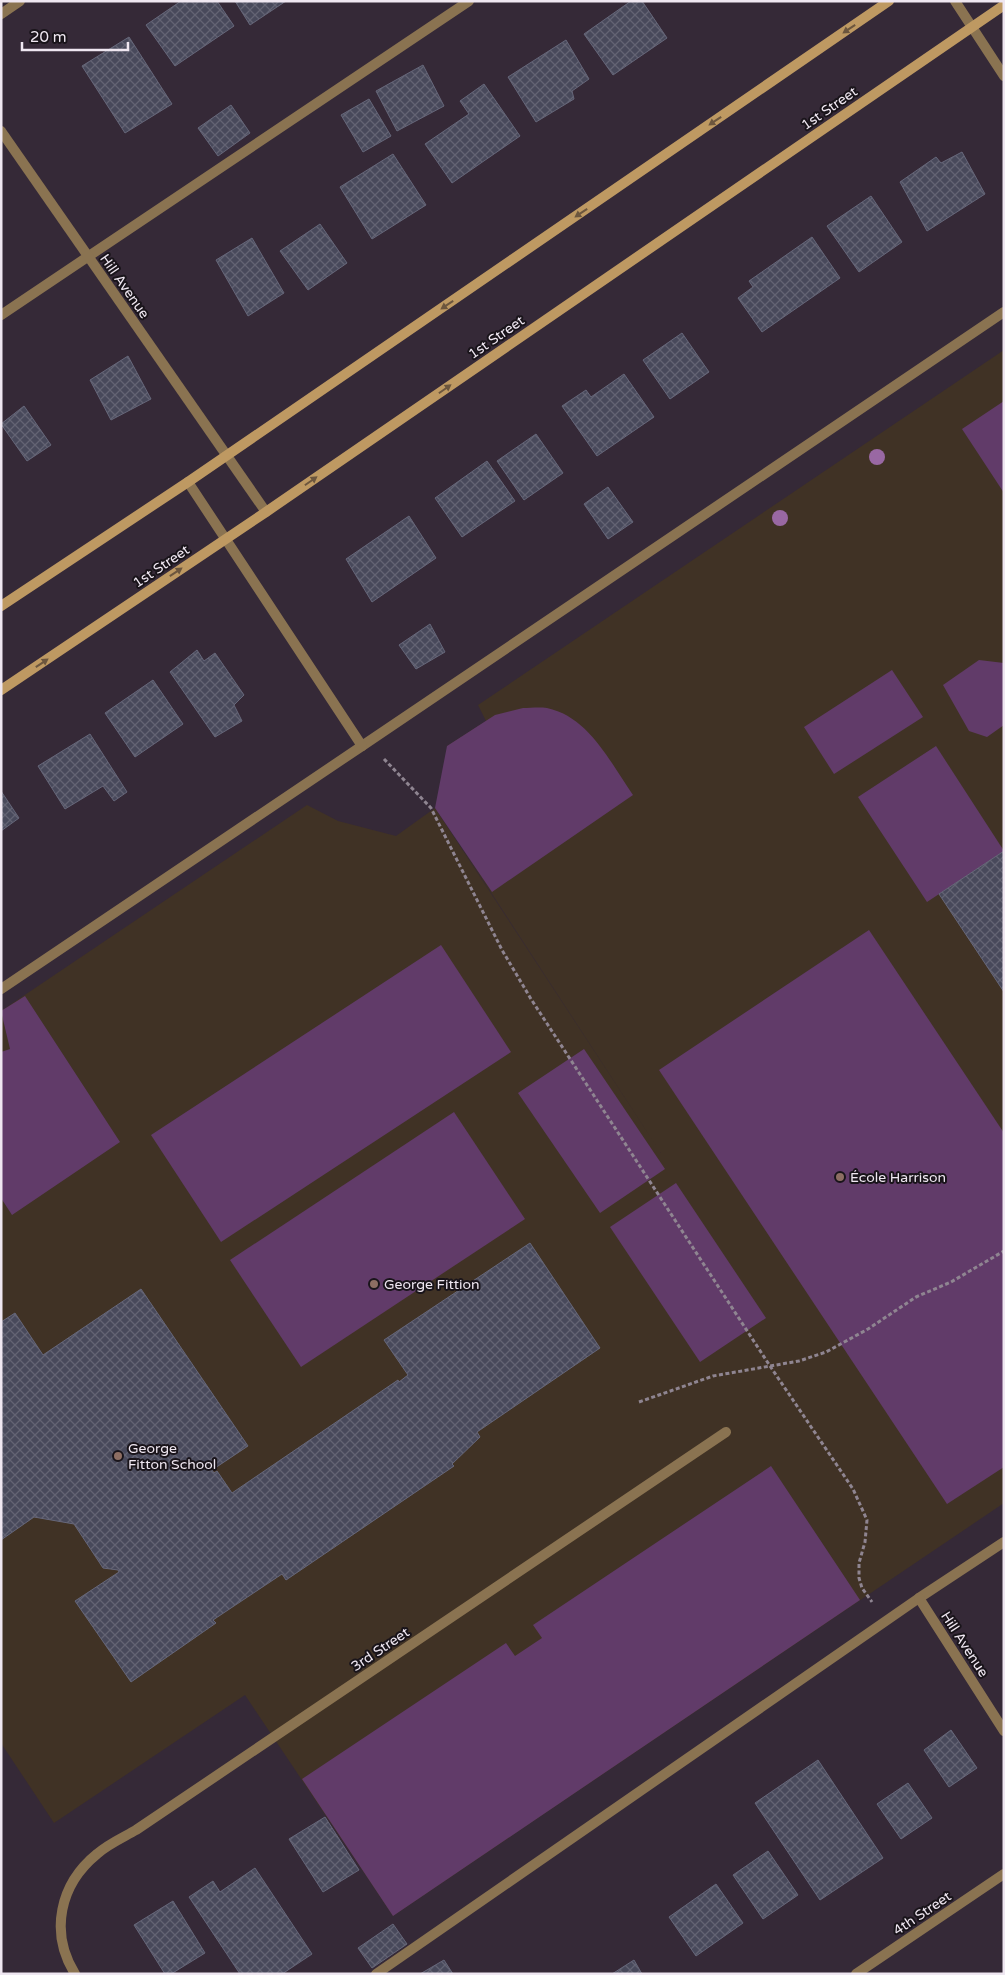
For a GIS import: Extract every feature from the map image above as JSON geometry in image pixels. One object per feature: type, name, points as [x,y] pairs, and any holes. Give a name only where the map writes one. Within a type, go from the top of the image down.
[{"type":"main road","points":[[1,606],[188,482],[889,1]]},
{"type":"main road","name":"1st Street","points":[[1,690],[266,512],[1004,5]]},
{"type":"street","points":[[1,14],[20,1]]},
{"type":"street","points":[[1,315],[469,1]]},
{"type":"street","points":[[955,1],[1004,76]]},
{"type":"street","name":"Hill Avenue","points":[[1,131],[266,512]]},
{"type":"street","points":[[1,989],[1004,312]]},
{"type":"street","points":[[188,482],[362,746]]},
{"type":"street","name":"3rd Street","points":[[75,1974],[70,1965],[62,1938],[63,1901],[71,1883],[97,1854],[136,1830],[726,1432]]},
{"type":"street","points":[[376,1974],[886,1620],[1004,1542]]},
{"type":"street","name":"Hill Avenue","points":[[919,1598],[1004,1731]]},
{"type":"street","name":"4th Street","points":[[856,1974],[1004,1874]]},
{"type":"path","points":[[362,746],[388,761],[431,808],[502,950],[531,999],[770,1366],[853,1489],[867,1520],[865,1542],[859,1563],[859,1578],[862,1588],[886,1620]]},
{"type":"path","points":[[639,1402],[713,1376],[799,1360],[849,1341],[916,1297],[951,1282],[1004,1251]]},
{"type":"shaded area","name":"George Fittion","points":[[1004,350],[1004,1503],[393,1916],[245,1695],[54,1823],[1,1743],[1,1011],[307,805],[338,821],[396,836],[435,808],[661,1153],[464,851],[447,746],[486,721],[478,705]]},
{"type":"shaded area","points":[[1004,401],[1004,493],[962,429]]},
{"type":"shaded area","points":[[979,660],[1004,663],[1004,725],[987,737],[969,731],[943,685]]},
{"type":"shaded area","points":[[892,670],[923,717],[834,774],[804,727]]},
{"type":"shaded area","points":[[523,708],[547,708],[562,713],[575,721],[597,742],[633,795],[492,892],[435,808],[447,746],[495,715]]},
{"type":"shaded area","points":[[936,746],[1004,851],[927,902],[858,797]]},
{"type":"shaded area","points":[[869,930],[1004,1133],[1004,1467],[947,1504],[659,1070]]},
{"type":"shaded area","points":[[441,945],[511,1052],[221,1242],[151,1135]]},
{"type":"shaded area","points":[[25,996],[120,1142],[12,1215],[1,1198],[1,1052],[10,1049],[1,1011]]},
{"type":"shaded area","points":[[584,1049],[665,1169],[600,1213],[518,1093]]},
{"type":"shaded area","points":[[454,1112],[525,1219],[301,1367],[230,1260]]},
{"type":"shaded area","points":[[676,1183],[766,1318],[700,1362],[610,1227]]},
{"type":"shaded area","points":[[771,1466],[860,1600],[393,1916],[302,1779],[506,1643],[515,1656],[542,1638],[533,1625]]},
{"type":"building","points":[[181,1],[217,1],[234,26],[175,66],[146,25]]},
{"type":"building","points":[[235,1],[286,1],[250,25]]},
{"type":"building","points":[[631,1],[642,1],[667,38],[613,75],[584,34]]},
{"type":"building","points":[[129,37],[172,104],[125,133],[82,66]]},
{"type":"building","points":[[566,40],[589,79],[572,91],[574,99],[536,122],[508,77]]},
{"type":"building","points":[[423,65],[444,106],[397,131],[376,91]]},
{"type":"building","points":[[484,84],[520,136],[452,183],[425,144],[469,114],[460,101]]},
{"type":"building","points":[[369,99],[391,136],[363,152],[341,115]]},
{"type":"building","points":[[231,105],[250,133],[218,156],[198,128]]},
{"type":"building","points":[[962,152],[985,194],[927,231],[900,182],[936,157],[941,163]]},
{"type":"building","points":[[393,154],[426,205],[372,239],[340,187]]},
{"type":"building","points":[[871,196],[902,242],[859,272],[827,226]]},
{"type":"building","points":[[320,224],[347,263],[308,290],[280,251]]},
{"type":"building","points":[[812,237],[840,278],[762,332],[738,298],[753,287],[749,281]]},
{"type":"building","points":[[252,238],[284,293],[248,316],[216,260]]},
{"type":"building","points":[[682,333],[709,372],[670,399],[643,360]]},
{"type":"building","points":[[128,356],[151,399],[111,420],[90,380]]},
{"type":"building","points":[[624,374],[654,417],[597,456],[562,406],[586,390],[591,397]]},
{"type":"building","points":[[24,406],[51,445],[27,461],[1,424]]},
{"type":"building","points":[[536,434],[563,473],[524,500],[497,461]]},
{"type":"building","points":[[487,461],[515,501],[462,537],[435,498]]},
{"type":"building","points":[[608,487],[633,522],[608,539],[584,504]]},
{"type":"building","points":[[409,516],[436,558],[372,602],[346,559]]},
{"type":"building","points":[[430,624],[445,652],[416,669],[399,645]]},
{"type":"building","points":[[197,650],[204,661],[215,653],[244,695],[234,705],[242,721],[215,737],[170,672]]},
{"type":"building","points":[[153,680],[183,724],[135,757],[105,713]]},
{"type":"building","points":[[90,734],[127,792],[114,801],[103,786],[65,809],[38,766]]},
{"type":"building","points":[[1,791],[19,818],[1,831]]},
{"type":"building","points":[[1004,851],[1004,992],[939,894]]},
{"type":"building","name":"George Fitton School","points":[[530,1243],[600,1348],[477,1432],[480,1437],[452,1464],[454,1466],[286,1580],[282,1574],[213,1620],[216,1623],[131,1682],[75,1601],[119,1572],[118,1570],[103,1568],[74,1524],[34,1517],[1,1540],[1,1322],[15,1313],[43,1355],[141,1289],[248,1446],[212,1470],[214,1473],[217,1471],[232,1493],[408,1375],[384,1340]]},
{"type":"building","points":[[951,1730],[977,1768],[949,1787],[924,1750]]},
{"type":"building","points":[[818,1760],[883,1858],[820,1900],[755,1803]]},
{"type":"building","points":[[908,1783],[932,1818],[901,1839],[877,1804]]},
{"type":"building","points":[[325,1817],[359,1870],[323,1892],[289,1839]]},
{"type":"building","points":[[768,1851],[798,1895],[763,1919],[733,1875]]},
{"type":"building","points":[[255,1868],[312,1954],[282,1974],[240,1974],[189,1897],[213,1881],[220,1892]]},
{"type":"building","points":[[716,1884],[743,1923],[696,1956],[669,1917]]},
{"type":"building","points":[[173,1901],[205,1953],[171,1974],[165,1974],[134,1925]]},
{"type":"building","points":[[393,1924],[407,1944],[372,1968],[358,1948]]},
{"type":"building","points":[[444,1960],[453,1974],[420,1974]]},
{"type":"building","points":[[634,1960],[642,1974],[612,1974]]},
{"type":"place","name":"École Harrison","points":[[840,1177]]},
{"type":"place","name":"George Fittion","points":[[374,1284]]},
{"type":"place","name":"George Fitton School","points":[[118,1456]]}]
